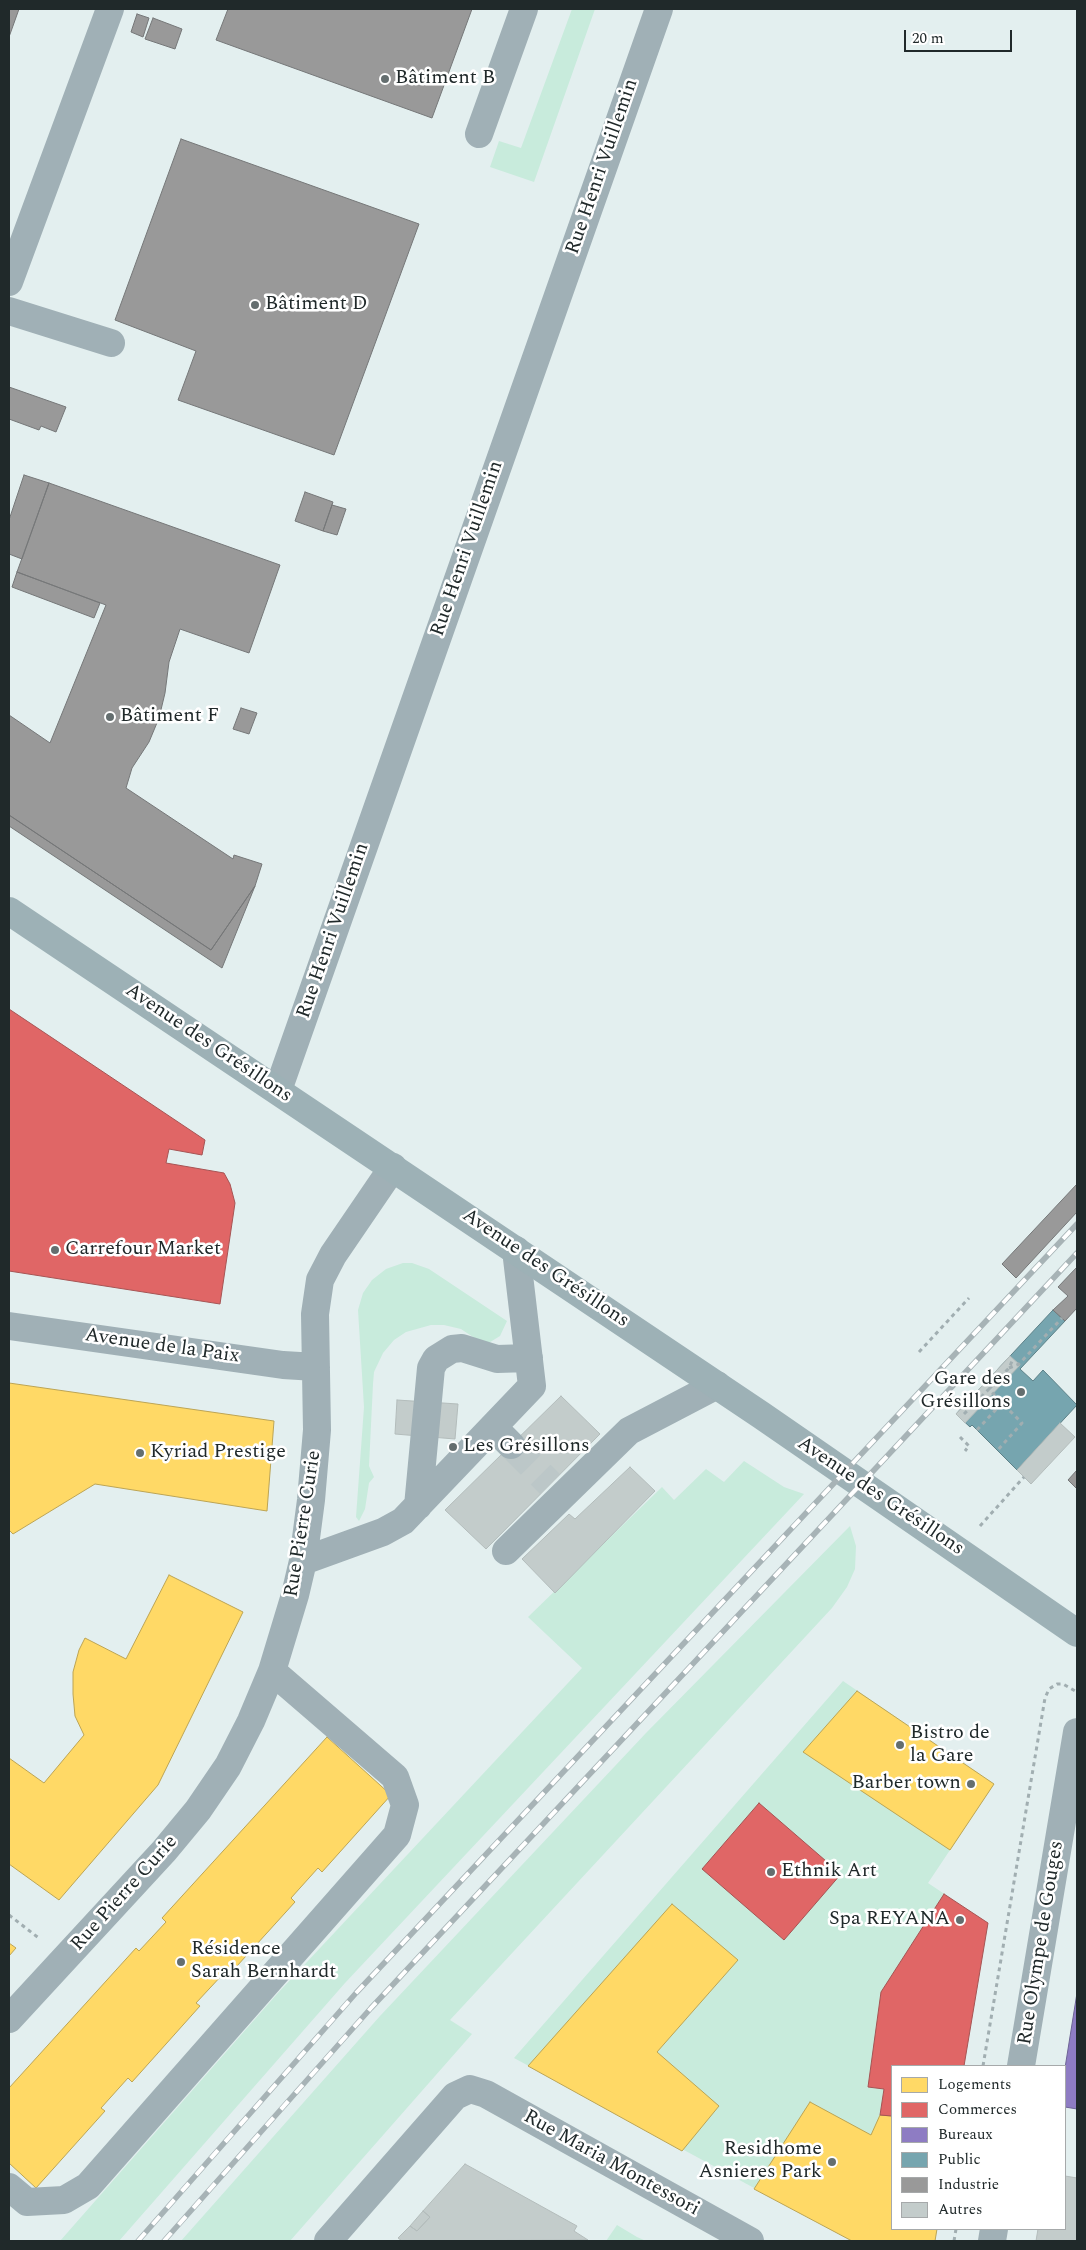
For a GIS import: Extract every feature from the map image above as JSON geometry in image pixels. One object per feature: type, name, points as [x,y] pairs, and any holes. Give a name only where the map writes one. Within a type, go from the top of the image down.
[{"type":"main road","name":"Avenue des Grésillons","points":[[9,911],[716,1385],[1077,1632]]},
{"type":"street","points":[[9,282],[110,9]]},
{"type":"street","points":[[479,134],[524,9]]},
{"type":"street","name":"Rue Henri Vuillemin","points":[[278,1090],[659,9]]},
{"type":"street","points":[[9,311],[111,343]]},
{"type":"street","name":"Rue Pierre Curie","points":[[9,2019],[132,1887],[198,1810],[228,1766],[272,1671],[295,1595],[303,1561],[317,1430],[315,1314],[320,1280],[332,1255],[393,1167]]},
{"type":"street","points":[[303,1561],[394,1527],[502,1436],[532,1386],[516,1250]]},
{"type":"street","name":"Avenue de la Paix","points":[[9,1326],[283,1365],[316,1367]]},
{"type":"street","points":[[418,1506],[431,1368],[436,1359],[452,1349],[462,1348],[497,1359],[529,1358]]},
{"type":"street","points":[[506,1551],[555,1490],[630,1432],[716,1385]]},
{"type":"street","points":[[9,2187],[27,2202],[64,2200],[88,2186],[398,1835],[405,1805],[395,1778],[272,1671]]},
{"type":"street","name":"Rue Olympe de Gouges","points":[[1021,2065],[1077,1732]]},
{"type":"street","name":"Rue Maria Montessori","points":[[328,2241],[455,2096],[470,2090],[486,2094],[750,2241]]},
{"type":"path","points":[[919,1352],[969,1298]]},
{"type":"path","points":[[1009,1368],[1019,1364],[1062,1318]]},
{"type":"path","points":[[964,1414],[1009,1368],[1013,1359]]},
{"type":"path","points":[[989,1389],[1022,1423],[997,1451]]},
{"type":"path","points":[[977,1430],[1002,1403]]},
{"type":"path","points":[[960,1437],[969,1446],[965,1451]]},
{"type":"path","points":[[958,1550],[1024,1477]]},
{"type":"path","points":[[984,2065],[1045,1698],[1048,1689],[1057,1684],[1063,1684],[1077,1692]]},
{"type":"green space","points":[[572,9],[595,9],[534,182],[490,167],[499,141],[521,148]]},
{"type":"green space","points":[[403,1263],[412,1263],[429,1269],[507,1321],[500,1336],[487,1344],[482,1343],[461,1329],[444,1325],[431,1325],[406,1332],[394,1340],[383,1353],[374,1372],[373,1384],[369,1466],[374,1477],[369,1483],[365,1509],[359,1521],[356,1517],[364,1407],[358,1310],[363,1293],[372,1280],[386,1269]]},
{"type":"green space","points":[[744,1461],[784,1487],[804,1494],[345,1983],[119,2241],[60,2241],[277,1994],[582,1668],[528,1617],[662,1487],[674,1500],[706,1469],[724,1482]]},
{"type":"green space","points":[[850,1526],[856,1546],[855,1569],[847,1587],[832,1608],[450,2020],[472,2034],[290,2241],[181,2241],[380,2016],[646,1733]]},
{"type":"green space","points":[[843,1681],[994,1784],[928,1883],[988,1923],[964,2065],[891,2065],[891,2230],[937,2230],[935,2241],[852,2241],[514,2058]]},
{"type":"green space","points":[[617,2225],[637,2237],[646,2241],[606,2241]]},
{"type":"building: Logements","name":"Kyriad Prestige","points":[[9,1383],[274,1421],[267,1511],[95,1484],[13,1534],[9,1530]]},
{"type":"building: Logements","points":[[169,1575],[243,1612],[158,1785],[59,1900],[9,1864],[9,1758],[44,1783],[84,1735],[75,1716],[73,1672],[79,1650],[85,1638],[126,1659]]},
{"type":"building: Logements","points":[[857,1691],[994,1784],[950,1850],[803,1752]]},
{"type":"building: Logements","name":"Résidence Sarah Bernhardt","points":[[327,1737],[391,1795],[322,1872],[318,1868],[291,1898],[295,1902],[227,1977],[223,1974],[196,2003],[200,2006],[132,2082],[128,2078],[101,2108],[105,2111],[36,2188],[9,2163],[9,2088],[136,1948],[139,1951],[166,1922],[162,1918]]},
{"type":"building: Logements","points":[[672,1904],[738,1960],[657,2052],[719,2106],[682,2151],[528,2066]]},
{"type":"building: Logements","points":[[9,1943],[16,1948],[9,1956]]},
{"type":"building: Logements","name":"Residhome Asnieres Park","points":[[810,2102],[871,2135],[880,2115],[891,2116],[891,2230],[937,2230],[935,2241],[852,2241],[754,2189]]},
{"type":"building: Commerces","points":[[9,1009],[205,1140],[202,1155],[169,1149],[166,1163],[224,1173],[230,1184],[235,1203],[220,1304],[9,1271]]},
{"type":"building: Commerces","name":"Ethnik Art","points":[[759,1803],[841,1874],[784,1940],[702,1869]]},
{"type":"building: Commerces","points":[[944,1894],[988,1923],[964,2065],[891,2065],[891,2116],[880,2115],[884,2089],[868,2087],[881,1992]]},
{"type":"building: Bureaux","points":[[1077,1993],[1077,2109],[1066,2107],[1065,2065]]},
{"type":"building: Public","name":"Gare des Grésillons","points":[[1053,1310],[1065,1321],[1020,1369],[1033,1381],[1043,1370],[1077,1405],[1017,1470],[972,1425],[970,1427],[956,1414]]},
{"type":"building: Industrie","points":[[9,9],[19,9],[9,37]]},
{"type":"building: Industrie","name":"Bâtiment B","points":[[228,9],[472,9],[432,118],[216,40]]},
{"type":"building: Industrie","points":[[137,14],[149,18],[143,37],[131,32]]},
{"type":"building: Industrie","points":[[153,18],[182,29],[175,49],[145,39]]},
{"type":"building: Industrie","name":"Bâtiment D","points":[[181,139],[419,224],[334,455],[178,400],[196,351],[115,320]]},
{"type":"building: Industrie","points":[[9,387],[66,407],[56,432],[41,426],[39,430],[9,419]]},
{"type":"building: Industrie","points":[[24,475],[49,483],[22,559],[9,554],[9,520]]},
{"type":"building: Industrie","name":"Bâtiment F","points":[[49,483],[280,565],[249,653],[180,629],[169,662],[165,693],[159,718],[149,742],[132,768],[126,788],[233,859],[234,855],[262,864],[255,886],[211,950],[9,815],[9,715],[50,743],[106,605],[17,572]]},
{"type":"building: Industrie","points":[[305,492],[333,502],[323,531],[295,521]]},
{"type":"building: Industrie","points":[[332,505],[346,509],[337,535],[323,531]]},
{"type":"building: Industrie","points":[[17,572],[100,603],[94,618],[12,587]]},
{"type":"building: Industrie","points":[[241,708],[257,713],[249,734],[233,729]]},
{"type":"building: Industrie","points":[[9,815],[211,950],[255,886],[222,968],[9,826]]},
{"type":"building: Industrie","points":[[1077,1184],[1077,1212],[1016,1278],[1002,1264]]},
{"type":"building: Industrie","points":[[1077,1267],[1077,1308],[1065,1321],[1053,1310],[1068,1296],[1058,1287]]},
{"type":"building: Industrie","points":[[1077,1470],[1077,1489],[1068,1480]]},
{"type":"building: Autres","points":[[1010,1356],[1020,1365],[965,1423],[956,1414]]},
{"type":"building: Autres","points":[[561,1396],[600,1434],[486,1549],[445,1510]]},
{"type":"building: Autres","points":[[397,1400],[458,1404],[455,1439],[395,1434]]},
{"type":"building: Autres","points":[[1060,1423],[1075,1437],[1031,1484],[1017,1470]]},
{"type":"building: Autres","points":[[630,1467],[655,1491],[555,1593],[522,1559],[569,1514],[575,1519]]},
{"type":"building: Autres","points":[[465,2164],[577,2226],[574,2231],[588,2240],[402,2241],[398,2238],[410,2226],[417,2231],[430,2217],[423,2211]]},
{"type":"building: Autres","points":[[1066,2176],[1077,2178],[1077,2241],[1036,2241],[1038,2230],[1066,2230]]},
{"type":"building: Autres","points":[[423,2211],[430,2217],[417,2231],[410,2226]]},
{"type":"tunnel","points":[[511,1445],[550,1484]]},
{"type":"railway","points":[[138,2241],[356,1993],[1077,1224]]},
{"type":"railway","points":[[164,2241],[371,2008],[1077,1253]]},
{"type":"place","name":"Bâtiment B","points":[[385,79]]},
{"type":"place","name":"Bâtiment D","points":[[255,305]]},
{"type":"place","name":"Bâtiment F","points":[[110,717]]},
{"type":"place","name":"Carrefour Market","points":[[55,1250]]},
{"type":"place","name":"Gare des Grésillons","points":[[1021,1392]]},
{"type":"place","name":"Les Grésillons","points":[[453,1447]]},
{"type":"place","name":"Kyriad Prestige","points":[[140,1453]]},
{"type":"place","name":"Bistro de la Gare","points":[[900,1745]]},
{"type":"place","name":"Barber town","points":[[971,1784]]},
{"type":"place","name":"Ethnik Art","points":[[771,1872]]},
{"type":"place","name":"Spa REYANA","points":[[960,1920]]},
{"type":"place","name":"Résidence Sarah Bernhardt","points":[[181,1962]]},
{"type":"place","name":"Residhome Asnieres Park","points":[[832,2162]]}]
